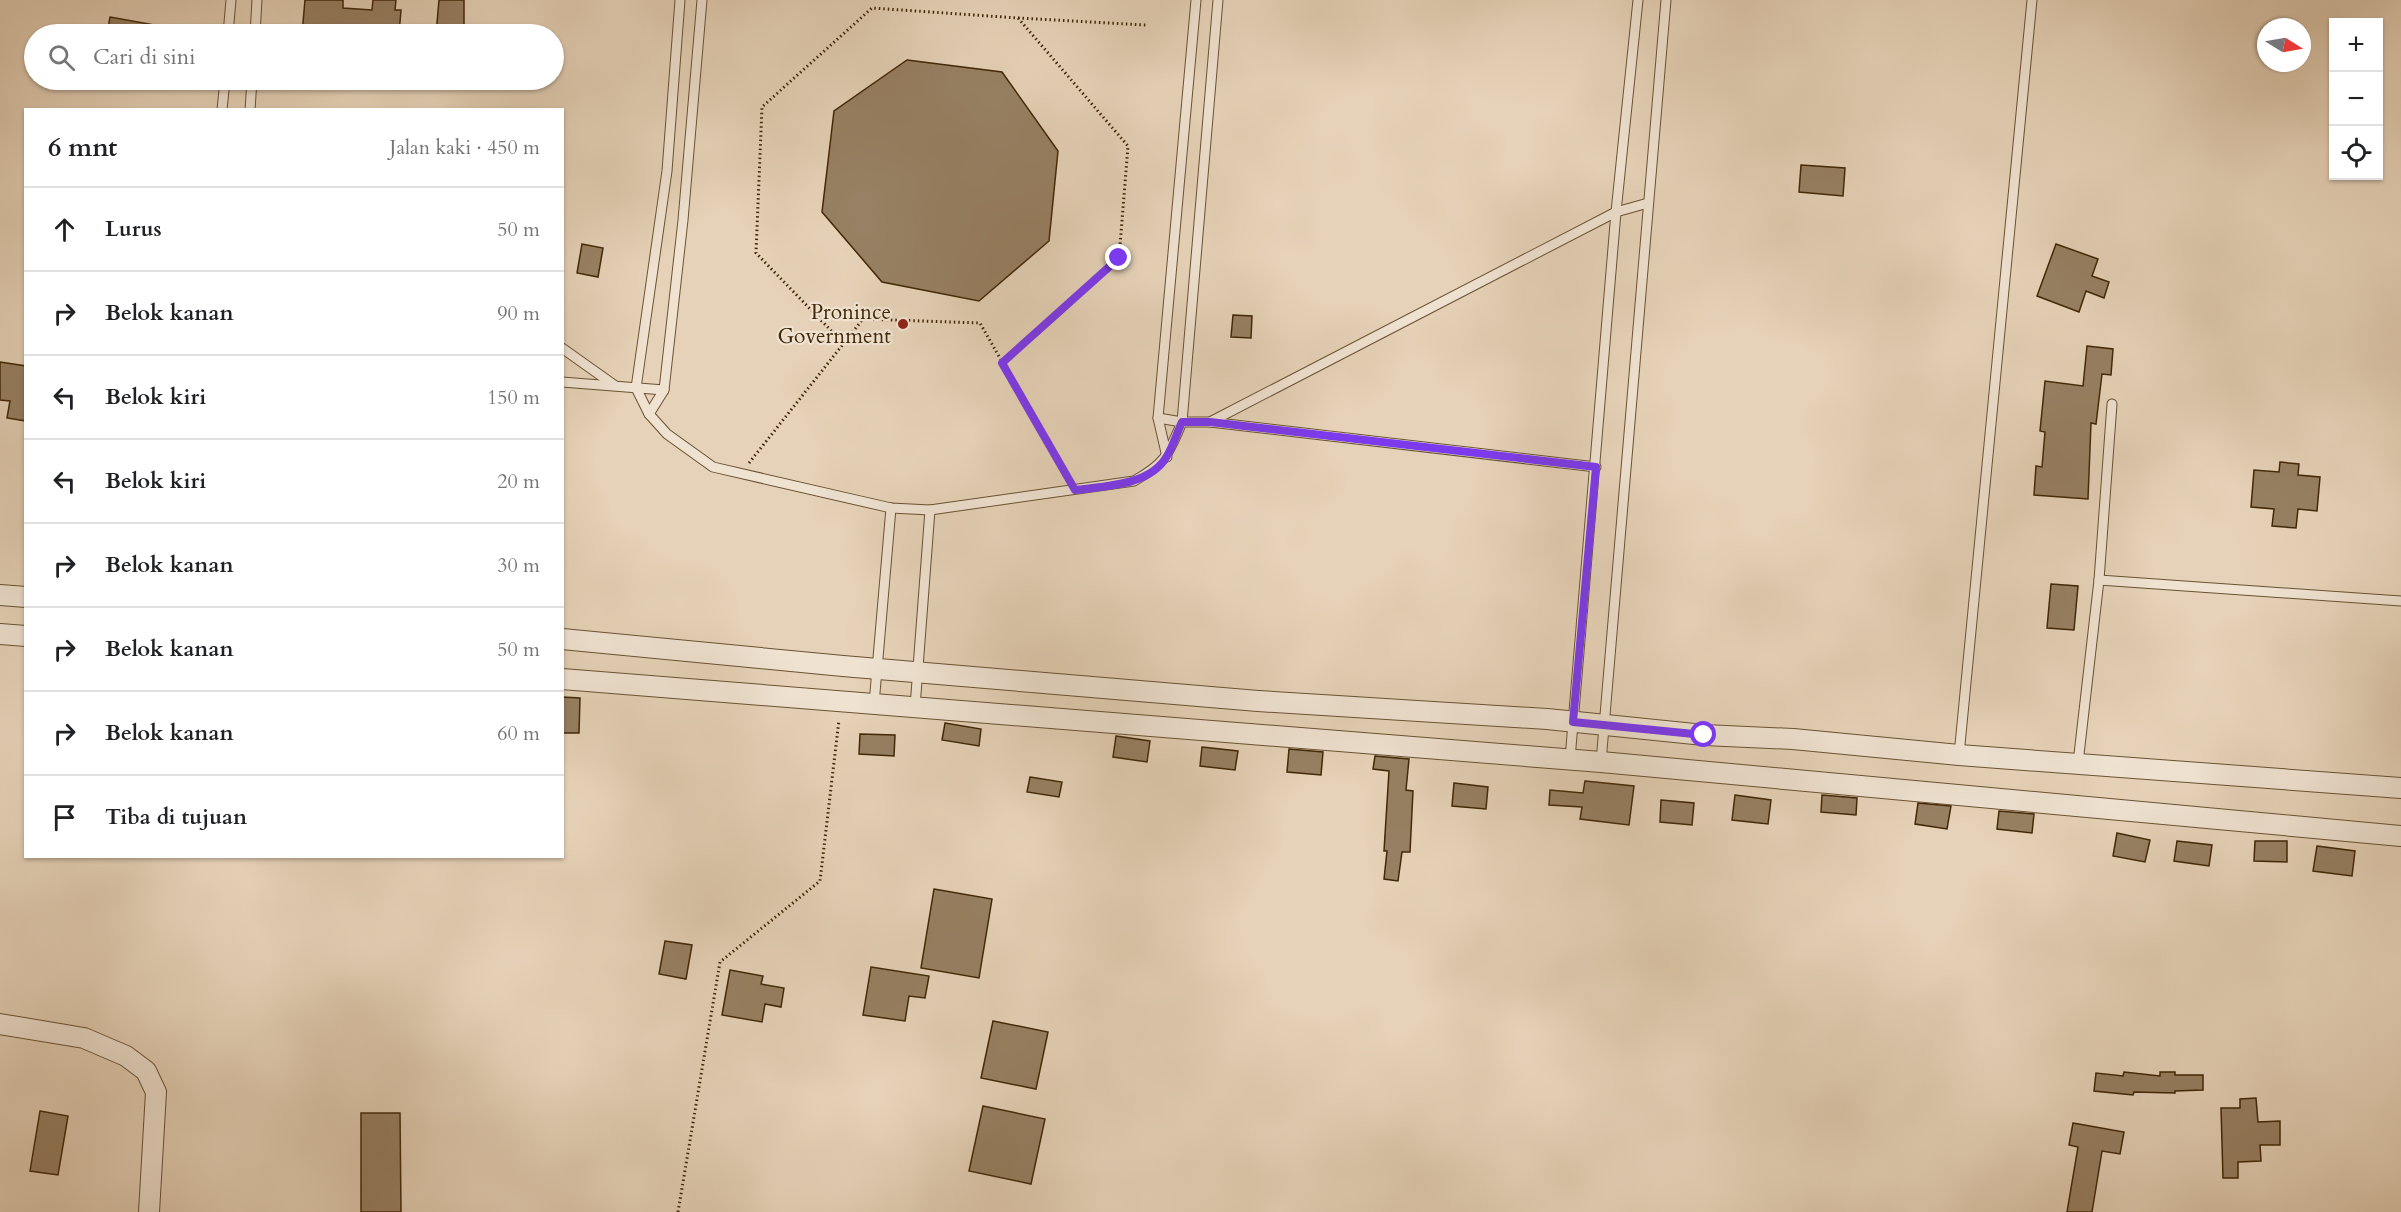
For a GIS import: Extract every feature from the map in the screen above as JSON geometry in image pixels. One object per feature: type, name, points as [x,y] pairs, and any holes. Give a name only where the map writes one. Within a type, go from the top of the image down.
[{"type":"street","points":[[0,595],[24,597]]},
{"type":"street","points":[[0,634],[24,636]]},
{"type":"street","points":[[564,639],[877,669],[1258,701],[1573,722],[1704,735],[1794,739],[1959,755],[2401,788]]},
{"type":"street","points":[[564,679],[1570,759],[2401,836]]},
{"type":"street","points":[[0,1024],[84,1038],[126,1056],[146,1071],[156,1092],[149,1212]]},
{"type":"lane","points":[[229,24],[231,0]]},
{"type":"lane","points":[[256,24],[257,0]]},
{"type":"lane","points":[[680,0],[667,171],[636,388],[649,414],[667,434],[713,467],[891,508],[930,510],[1134,481],[1155,469],[1167,457],[1182,422],[1218,0]]},
{"type":"lane","points":[[649,414],[664,390],[683,220],[702,0]]},
{"type":"lane","points":[[1167,457],[1158,418],[1196,0]]},
{"type":"lane","points":[[1570,759],[1616,212],[1638,0]]},
{"type":"lane","points":[[1601,762],[1666,0]]},
{"type":"lane","points":[[1959,755],[2032,0]]},
{"type":"lane","points":[[222,108],[224,90]]},
{"type":"lane","points":[[250,108],[251,90]]},
{"type":"lane","points":[[1210,422],[1616,212],[1648,203]]},
{"type":"lane","points":[[564,349],[616,386]]},
{"type":"lane","points":[[564,382],[664,390]]},
{"type":"lane","points":[[2078,763],[2099,579],[2112,404]]},
{"type":"lane","points":[[1158,418],[1182,422],[1210,422],[1596,467]]},
{"type":"lane","points":[[874,704],[891,508]]},
{"type":"lane","points":[[915,707],[930,510]]},
{"type":"lane","points":[[2099,579],[2401,601]]},
{"type":"path","points":[[844,344],[756,253],[762,107],[872,8],[1146,25]]},
{"type":"path","points":[[1002,363],[1119,258],[1128,146],[1018,18]]},
{"type":"path","points":[[741,474],[863,319],[980,323],[1075,490]]},
{"type":"path","points":[[678,1212],[720,962],[820,880],[841,701]]},
{"type":"building","points":[[305,0],[343,0],[343,8],[372,10],[373,0],[396,0],[395,10],[401,10],[400,24],[303,24]]},
{"type":"building","points":[[439,0],[464,0],[464,24],[437,24]]},
{"type":"building","points":[[110,17],[149,24],[109,24]]},
{"type":"building","points":[[907,60],[1002,72],[1058,151],[1049,241],[979,301],[882,282],[822,212],[834,111]]},
{"type":"building","points":[[1801,165],[1845,168],[1843,196],[1799,192]]},
{"type":"building","points":[[582,244],[603,248],[598,277],[577,273]]},
{"type":"building","points":[[2056,244],[2098,259],[2092,276],[2109,282],[2104,298],[2086,291],[2079,312],[2037,296]]},
{"type":"building","points":[[1233,315],[1252,316],[1251,338],[1231,337]]},
{"type":"building","points":[[2087,346],[2113,349],[2111,375],[2102,374],[2096,424],[2091,423],[2088,499],[2034,495],[2036,466],[2042,467],[2045,432],[2040,431],[2045,381],[2083,386]]},
{"type":"building","points":[[0,362],[24,366],[24,421],[7,418],[10,401],[0,400]]},
{"type":"building","points":[[2280,462],[2299,464],[2298,475],[2320,477],[2317,511],[2298,509],[2296,528],[2272,526],[2274,509],[2251,507],[2254,470],[2279,472]]},
{"type":"building","points":[[2051,584],[2078,586],[2074,630],[2047,628]]},
{"type":"building","points":[[564,697],[580,698],[579,733],[564,733]]},
{"type":"building","points":[[945,723],[981,729],[979,746],[942,740]]},
{"type":"building","points":[[860,734],[895,735],[894,756],[859,754]]},
{"type":"building","points":[[1116,736],[1150,741],[1147,762],[1113,757]]},
{"type":"building","points":[[1202,747],[1238,751],[1235,770],[1200,766]]},
{"type":"building","points":[[1289,749],[1323,752],[1321,775],[1287,772]]},
{"type":"building","points":[[1375,756],[1409,759],[1406,790],[1413,791],[1410,852],[1402,852],[1398,881],[1384,879],[1389,771],[1373,769]]},
{"type":"building","points":[[1030,777],[1062,782],[1059,797],[1027,792]]},
{"type":"building","points":[[1585,781],[1634,786],[1629,825],[1580,819],[1582,807],[1549,805],[1550,790],[1583,793]]},
{"type":"building","points":[[1454,783],[1488,787],[1486,809],[1452,806]]},
{"type":"building","points":[[1735,795],[1771,800],[1768,824],[1732,820]]},
{"type":"building","points":[[1822,795],[1857,798],[1856,815],[1821,812]]},
{"type":"building","points":[[1661,800],[1694,803],[1692,825],[1660,822]]},
{"type":"building","points":[[1918,803],[1951,806],[1947,829],[1915,824]]},
{"type":"building","points":[[1999,811],[2034,814],[2032,833],[1997,829]]},
{"type":"building","points":[[2117,833],[2150,840],[2145,862],[2113,856]]},
{"type":"building","points":[[2177,841],[2212,845],[2209,866],[2174,861]]},
{"type":"building","points":[[2255,841],[2287,841],[2287,862],[2254,861]]},
{"type":"building","points":[[2317,846],[2355,851],[2352,876],[2313,871]]},
{"type":"building","points":[[934,889],[992,899],[979,978],[921,968]]},
{"type":"building","points":[[665,941],[692,945],[686,979],[659,974]]},
{"type":"building","points":[[871,967],[929,976],[925,998],[909,996],[905,1021],[863,1015]]},
{"type":"building","points":[[730,970],[763,976],[761,984],[784,988],[781,1007],[765,1004],[762,1022],[722,1015]]},
{"type":"building","points":[[993,1021],[1048,1032],[1036,1089],[981,1078]]},
{"type":"building","points":[[2124,1072],[2160,1076],[2160,1072],[2175,1072],[2175,1075],[2203,1075],[2203,1090],[2175,1091],[2175,1093],[2134,1092],[2133,1095],[2094,1091],[2096,1073],[2123,1076]]},
{"type":"building","points":[[2256,1098],[2258,1122],[2280,1121],[2280,1145],[2260,1145],[2261,1161],[2238,1162],[2238,1178],[2223,1178],[2221,1108],[2240,1108],[2240,1099]]},
{"type":"building","points":[[983,1106],[1045,1119],[1031,1184],[969,1171]]},
{"type":"building","points":[[40,1111],[68,1116],[58,1175],[30,1171]]},
{"type":"building","points":[[361,1113],[400,1113],[401,1212],[361,1212]]},
{"type":"building","points":[[2073,1123],[2124,1132],[2120,1154],[2102,1151],[2092,1212],[2067,1212],[2078,1147],[2069,1145]]},
{"type":"place","name":"Pronince Government","points":[[903,324]]},
{"type":"route","points":[[1119,258],[1002,363],[1075,490],[1134,481],[1155,469],[1167,457],[1182,422],[1210,422],[1596,467],[1573,722],[1704,735]]}]
